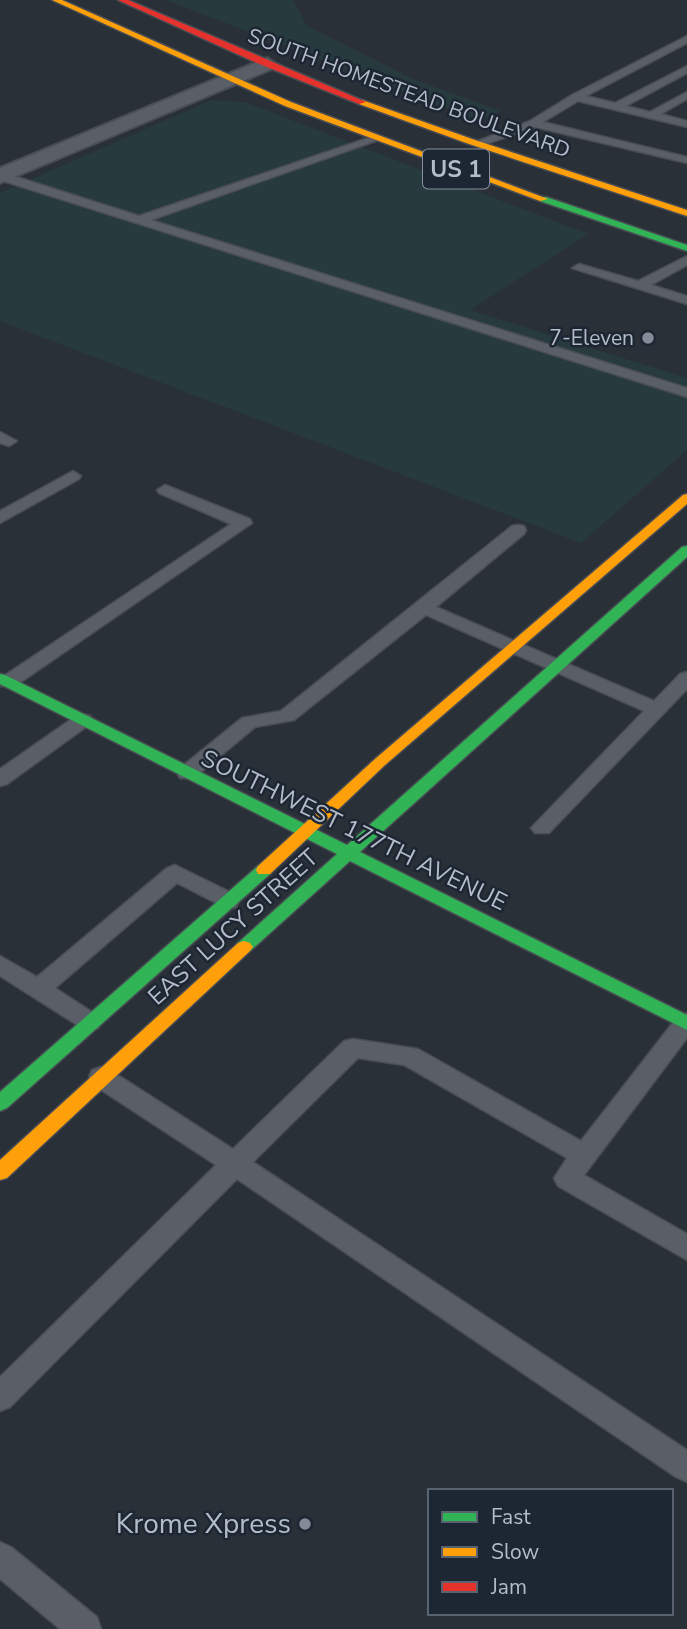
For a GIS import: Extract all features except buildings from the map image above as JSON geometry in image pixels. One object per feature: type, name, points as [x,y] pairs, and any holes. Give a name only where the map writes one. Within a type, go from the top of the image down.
[{"type":"main road","name":"US 1","points":[[55,0],[229,80],[375,139],[687,248]]},
{"type":"main road","name":"SOUTH HOMESTEAD BOULEVARD","points":[[122,0],[267,64],[479,143],[687,213]]},
{"type":"main road","name":"EAST LUCY STREET","points":[[0,1103],[306,833],[380,762],[687,498]]},
{"type":"main road","points":[[632,546],[681,555]]},
{"type":"main road","name":"EAST LUCY STREET","points":[[0,1172],[101,1077],[681,555]]},
{"type":"main road","name":"SOUTHWEST 177TH AVENUE","points":[[4,680],[687,1023]]},
{"type":"street","points":[[0,176],[267,64]]},
{"type":"lane","points":[[479,143],[534,123],[576,97],[687,39]]},
{"type":"lane","points":[[616,107],[687,69]]},
{"type":"lane","points":[[651,116],[687,95]]},
{"type":"lane","points":[[576,97],[687,124]]},
{"type":"lane","points":[[534,123],[687,160]]},
{"type":"lane","points":[[138,220],[375,139]]},
{"type":"lane","points":[[0,176],[687,393]]},
{"type":"lane","points":[[639,286],[687,260]]},
{"type":"lane","points":[[579,268],[687,300]]},
{"type":"lane","points":[[0,518],[73,476]]},
{"type":"lane","points":[[4,680],[244,523],[165,490]]},
{"type":"lane","points":[[187,773],[249,722],[287,716],[518,530]]},
{"type":"lane","points":[[424,608],[657,709]]},
{"type":"lane","points":[[542,828],[687,678]]},
{"type":"lane","points":[[0,779],[83,720]]},
{"type":"lane","points":[[38,989],[175,873],[228,901]]},
{"type":"lane","points":[[0,965],[90,1021]]},
{"type":"lane","points":[[687,1023],[566,1178],[687,1248]]},
{"type":"lane","points":[[0,1397],[353,1048],[409,1056],[584,1155]]},
{"type":"lane","points":[[101,1077],[687,1467]]},
{"type":"lane","points":[[0,1558],[85,1629]]},
{"type":"green space","points":[[166,0],[293,0],[307,26],[413,79],[501,111],[479,121]]},
{"type":"green space","points":[[212,100],[244,102],[588,234],[470,310],[687,378],[687,450],[581,543],[0,321],[0,193]]},
{"type":"traffic: fast","points":[[543,199],[687,248]]},
{"type":"traffic: fast","points":[[244,947],[687,550]]},
{"type":"traffic: fast","points":[[0,678],[687,1023]]},
{"type":"traffic: fast","points":[[0,1103],[264,870]]},
{"type":"traffic: slow","points":[[56,0],[288,104],[543,199]]},
{"type":"traffic: slow","points":[[362,102],[472,142],[687,213]]},
{"type":"traffic: slow","points":[[264,870],[380,762],[687,498]]},
{"type":"traffic: slow","points":[[0,1172],[244,947]]},
{"type":"traffic: jam","points":[[122,0],[260,61],[362,102]]},
{"type":"place","name":"7-Eleven","points":[[648,338]]},
{"type":"place","name":"Krome Xpress","points":[[305,1524]]}]
